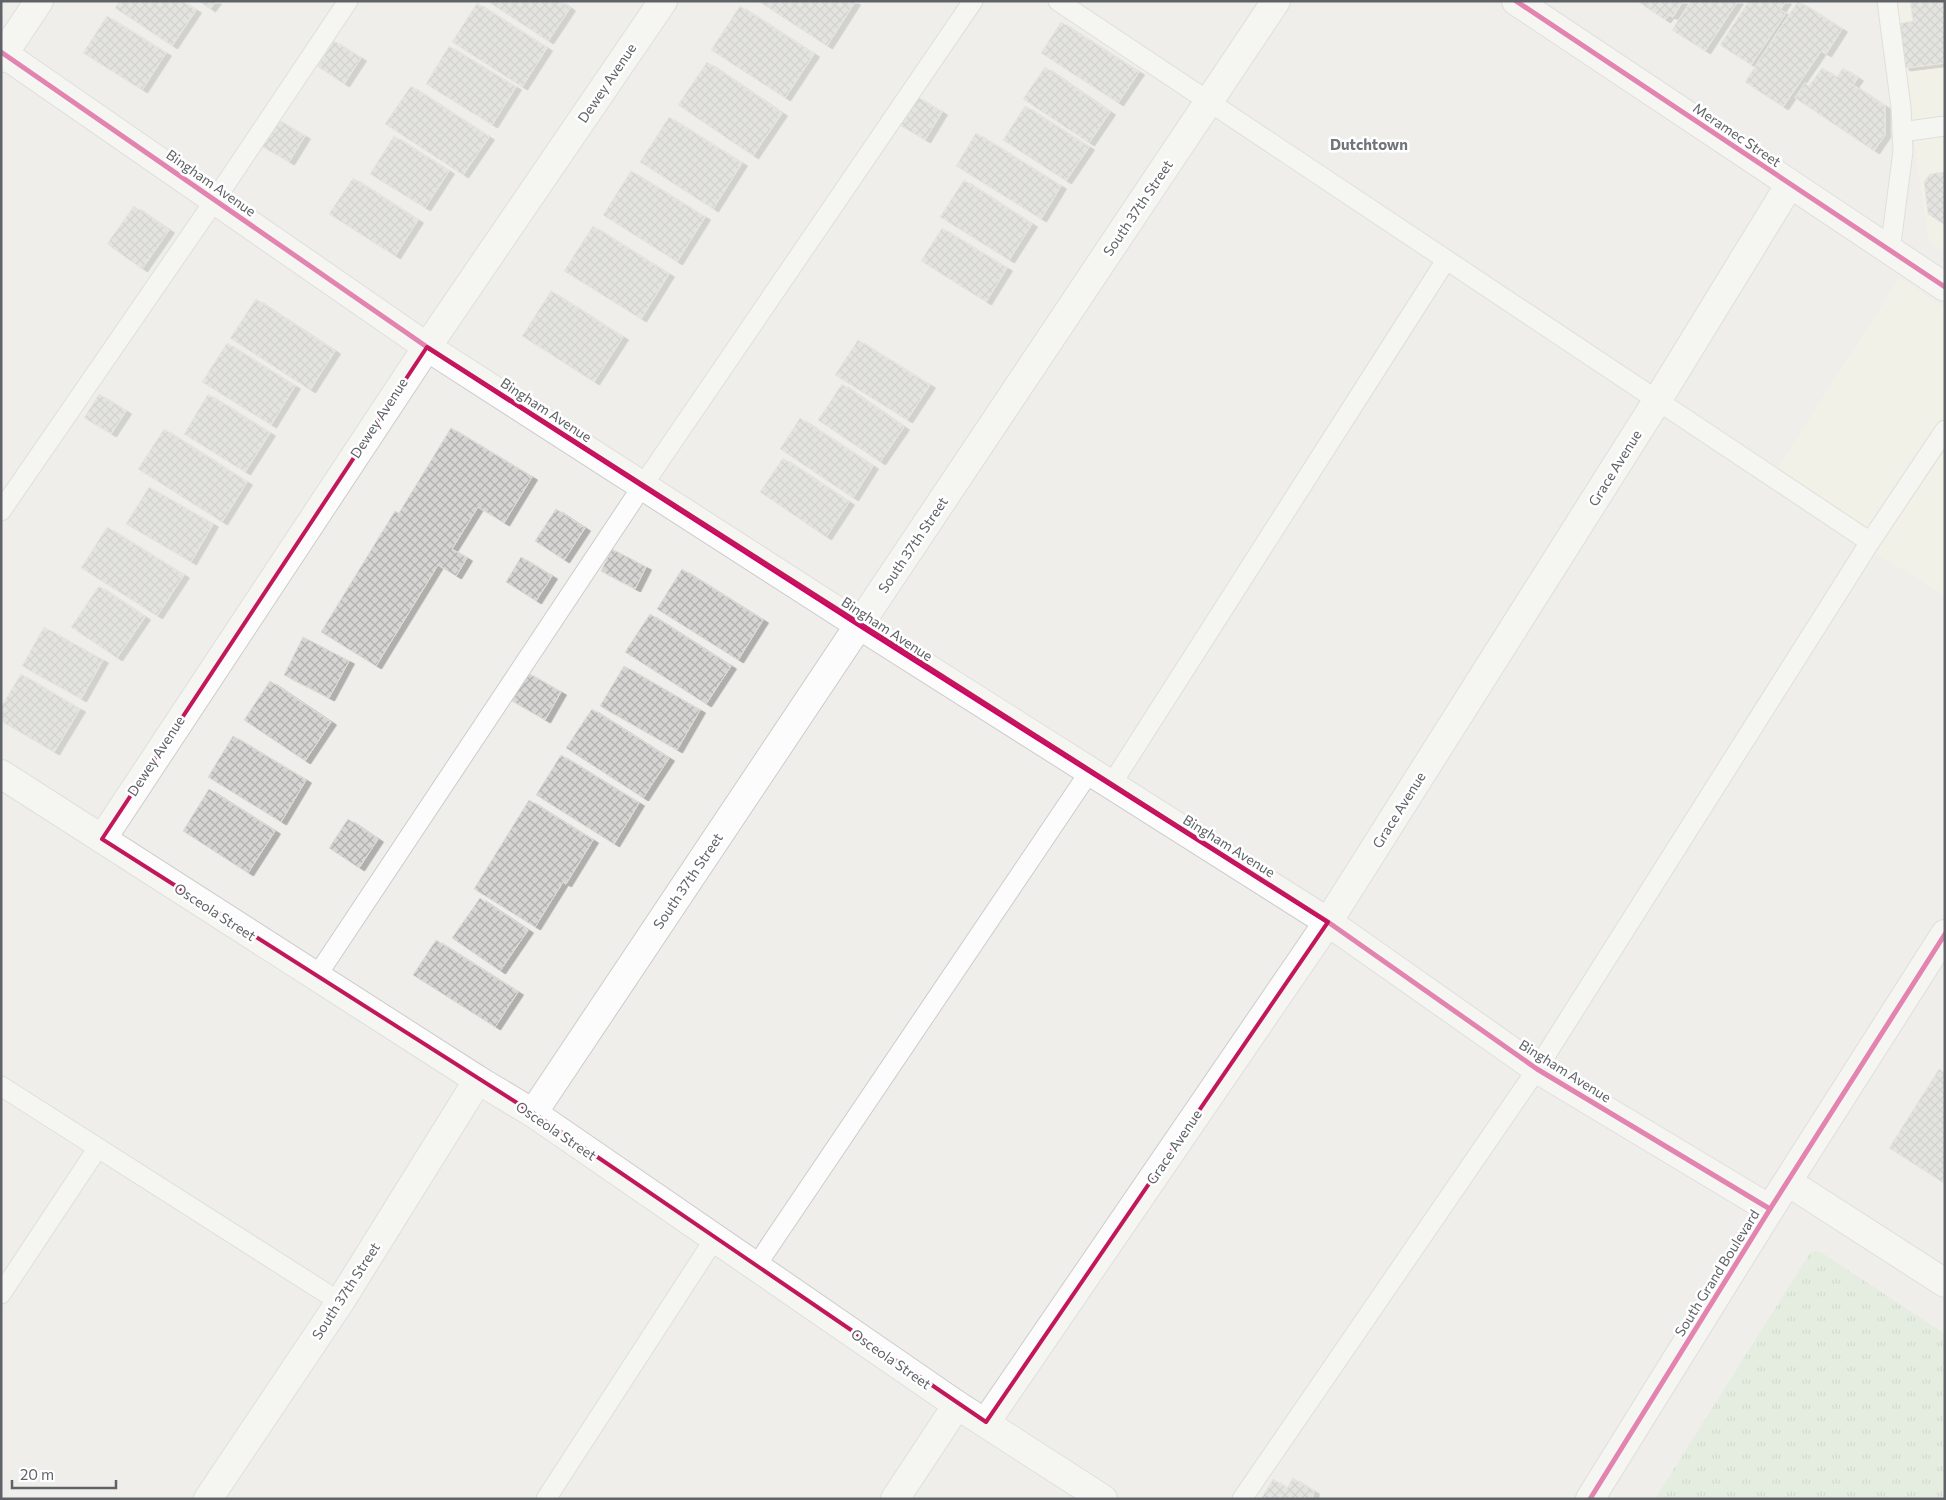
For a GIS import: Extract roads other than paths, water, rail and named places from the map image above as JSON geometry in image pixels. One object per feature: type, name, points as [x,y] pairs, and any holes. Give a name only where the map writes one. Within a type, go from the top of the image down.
[{"type":"street","points":[[2,55],[39,1]]},
{"type":"street","name":"Dewey Avenue","points":[[102,839],[427,346],[663,1]]},
{"type":"street","name":"South 37th Street","points":[[532,1113],[1276,1]]},
{"type":"street","name":"Meramec Street","points":[[1516,1],[1945,287]]},
{"type":"street","name":"Bingham Avenue","points":[[2,55],[427,346],[859,625],[1328,922],[1537,1069],[1770,1209]]},
{"type":"street","name":"Grace Avenue","points":[[986,1422],[1328,922],[1657,401],[1790,184]]},
{"type":"street","name":"Osceola Street","points":[[1,774],[532,1113],[957,1405],[1104,1499]]},
{"type":"street","name":"South Grand Boulevard","points":[[1590,1499],[1770,1209],[1945,934]]},
{"type":"street","name":"South 37th Street","points":[[208,1499],[340,1302],[478,1080]]},
{"type":"street","points":[[1788,1182],[1945,1283]]},
{"type":"street","points":[[895,1499],[957,1405]]},
{"type":"lane","points":[[1,511],[215,200],[348,1]]},
{"type":"lane","points":[[316,976],[643,485],[973,1]]},
{"type":"lane","points":[[1058,1],[1870,542]]},
{"type":"lane","points":[[1886,1],[1900,98],[1903,151],[1890,251]]},
{"type":"lane","points":[[1902,132],[1945,126]]},
{"type":"lane","points":[[756,1266],[1100,778],[1446,260]]},
{"type":"lane","points":[[1242,1499],[1537,1069],[1870,542],[1945,430]]},
{"type":"lane","points":[[1,1086],[97,1149],[340,1302]]},
{"type":"lane","points":[[1,1294],[97,1149]]},
{"type":"lane","points":[[546,1499],[715,1238]]},
{"type":"district","name":"Dutchtown","points":[[1369,145]]}]
